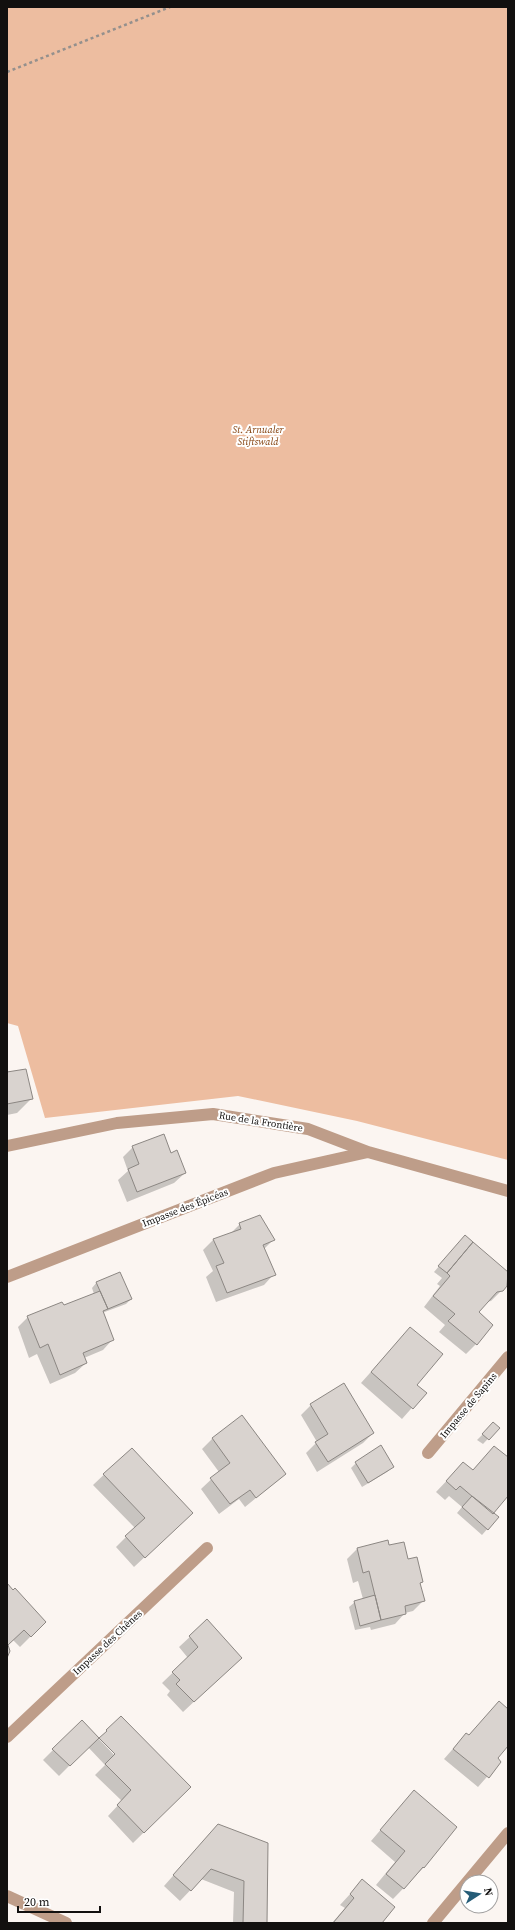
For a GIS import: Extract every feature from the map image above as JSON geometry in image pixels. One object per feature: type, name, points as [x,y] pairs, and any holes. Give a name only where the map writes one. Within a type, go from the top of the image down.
[{"type":"street","name":"Rue de la Frontière","points":[[7,1146],[117,1123],[213,1114],[308,1129],[368,1152],[508,1191]]},
{"type":"street","name":"Impasse des Épicéas","points":[[7,1277],[274,1173],[368,1152]]},
{"type":"street","name":"Impasse de Sapins","points":[[428,1453],[508,1357]]},
{"type":"street","name":"Impasse des Chênes","points":[[7,1737],[207,1548]]},
{"type":"street","points":[[433,1923],[508,1832]]},
{"type":"street","points":[[7,1896],[66,1923]]},
{"type":"path","points":[[7,72],[170,7]]},
{"type":"green space","name":"St. Arnualer Stiftswald","points":[[7,7],[508,7],[508,1160],[357,1121],[238,1096],[45,1118],[18,1026],[7,1023]]},
{"type":"building","points":[[26,1069],[33,1099],[7,1104],[7,1072]]},
{"type":"building","points":[[164,1134],[171,1153],[177,1150],[186,1173],[137,1192],[128,1169],[139,1164],[132,1146]]},
{"type":"building","points":[[260,1215],[275,1240],[263,1245],[276,1275],[227,1293],[216,1266],[224,1263],[213,1239],[241,1229],[239,1223]]},
{"type":"building","points":[[465,1235],[473,1242],[447,1273],[438,1266]]},
{"type":"building","points":[[473,1242],[508,1272],[507,1286],[503,1291],[497,1292],[479,1312],[493,1325],[477,1345],[448,1321],[455,1314],[433,1296],[450,1276],[447,1273]]},
{"type":"building","points":[[120,1272],[132,1299],[108,1309],[96,1282]]},
{"type":"building","points":[[100,1291],[108,1309],[103,1311],[114,1340],[83,1353],[87,1363],[60,1375],[48,1344],[40,1348],[27,1316],[62,1302],[64,1305]]},
{"type":"building","points":[[410,1327],[443,1354],[417,1385],[427,1393],[413,1409],[371,1372]]},
{"type":"building","points":[[344,1383],[374,1433],[328,1462],[315,1442],[328,1434],[310,1404]]},
{"type":"building","points":[[242,1415],[286,1474],[256,1498],[250,1490],[230,1504],[210,1478],[230,1463],[212,1438]]},
{"type":"building","points":[[493,1422],[500,1428],[489,1440],[482,1434]]},
{"type":"building","points":[[381,1445],[394,1467],[368,1483],[355,1462]]},
{"type":"building","points":[[494,1446],[508,1457],[508,1496],[493,1514],[460,1486],[456,1490],[446,1481],[463,1462],[473,1470]]},
{"type":"building","points":[[132,1448],[193,1513],[145,1558],[125,1536],[145,1518],[103,1474]]},
{"type":"building","points":[[472,1496],[499,1517],[488,1530],[462,1507]]},
{"type":"building","points":[[388,1540],[389,1545],[404,1542],[408,1559],[417,1557],[423,1582],[420,1583],[425,1601],[405,1606],[406,1614],[381,1620],[369,1571],[363,1573],[357,1548]]},
{"type":"building","points":[[7,1583],[13,1590],[15,1588],[46,1622],[31,1637],[24,1630],[8,1645],[10,1651],[7,1658]]},
{"type":"building","points":[[375,1595],[381,1620],[360,1626],[354,1601]]},
{"type":"building","points":[[207,1619],[242,1658],[194,1702],[176,1684],[180,1680],[172,1672],[198,1647],[189,1636]]},
{"type":"building","points":[[499,1701],[508,1709],[508,1746],[498,1758],[501,1762],[489,1778],[453,1749],[466,1733],[469,1735]]},
{"type":"building","points":[[121,1716],[191,1787],[144,1833],[117,1805],[131,1790],[105,1764],[115,1754],[99,1738]]},
{"type":"building","points":[[82,1720],[99,1738],[70,1766],[52,1749]]},
{"type":"building","points":[[414,1790],[457,1827],[424,1868],[423,1867],[404,1889],[386,1874],[405,1851],[380,1830]]},
{"type":"building","points":[[218,1824],[268,1843],[267,1923],[243,1923],[244,1881],[211,1869],[191,1891],[173,1875]]},
{"type":"building","points":[[362,1879],[395,1907],[382,1923],[333,1923],[354,1898],[350,1894]]}]
